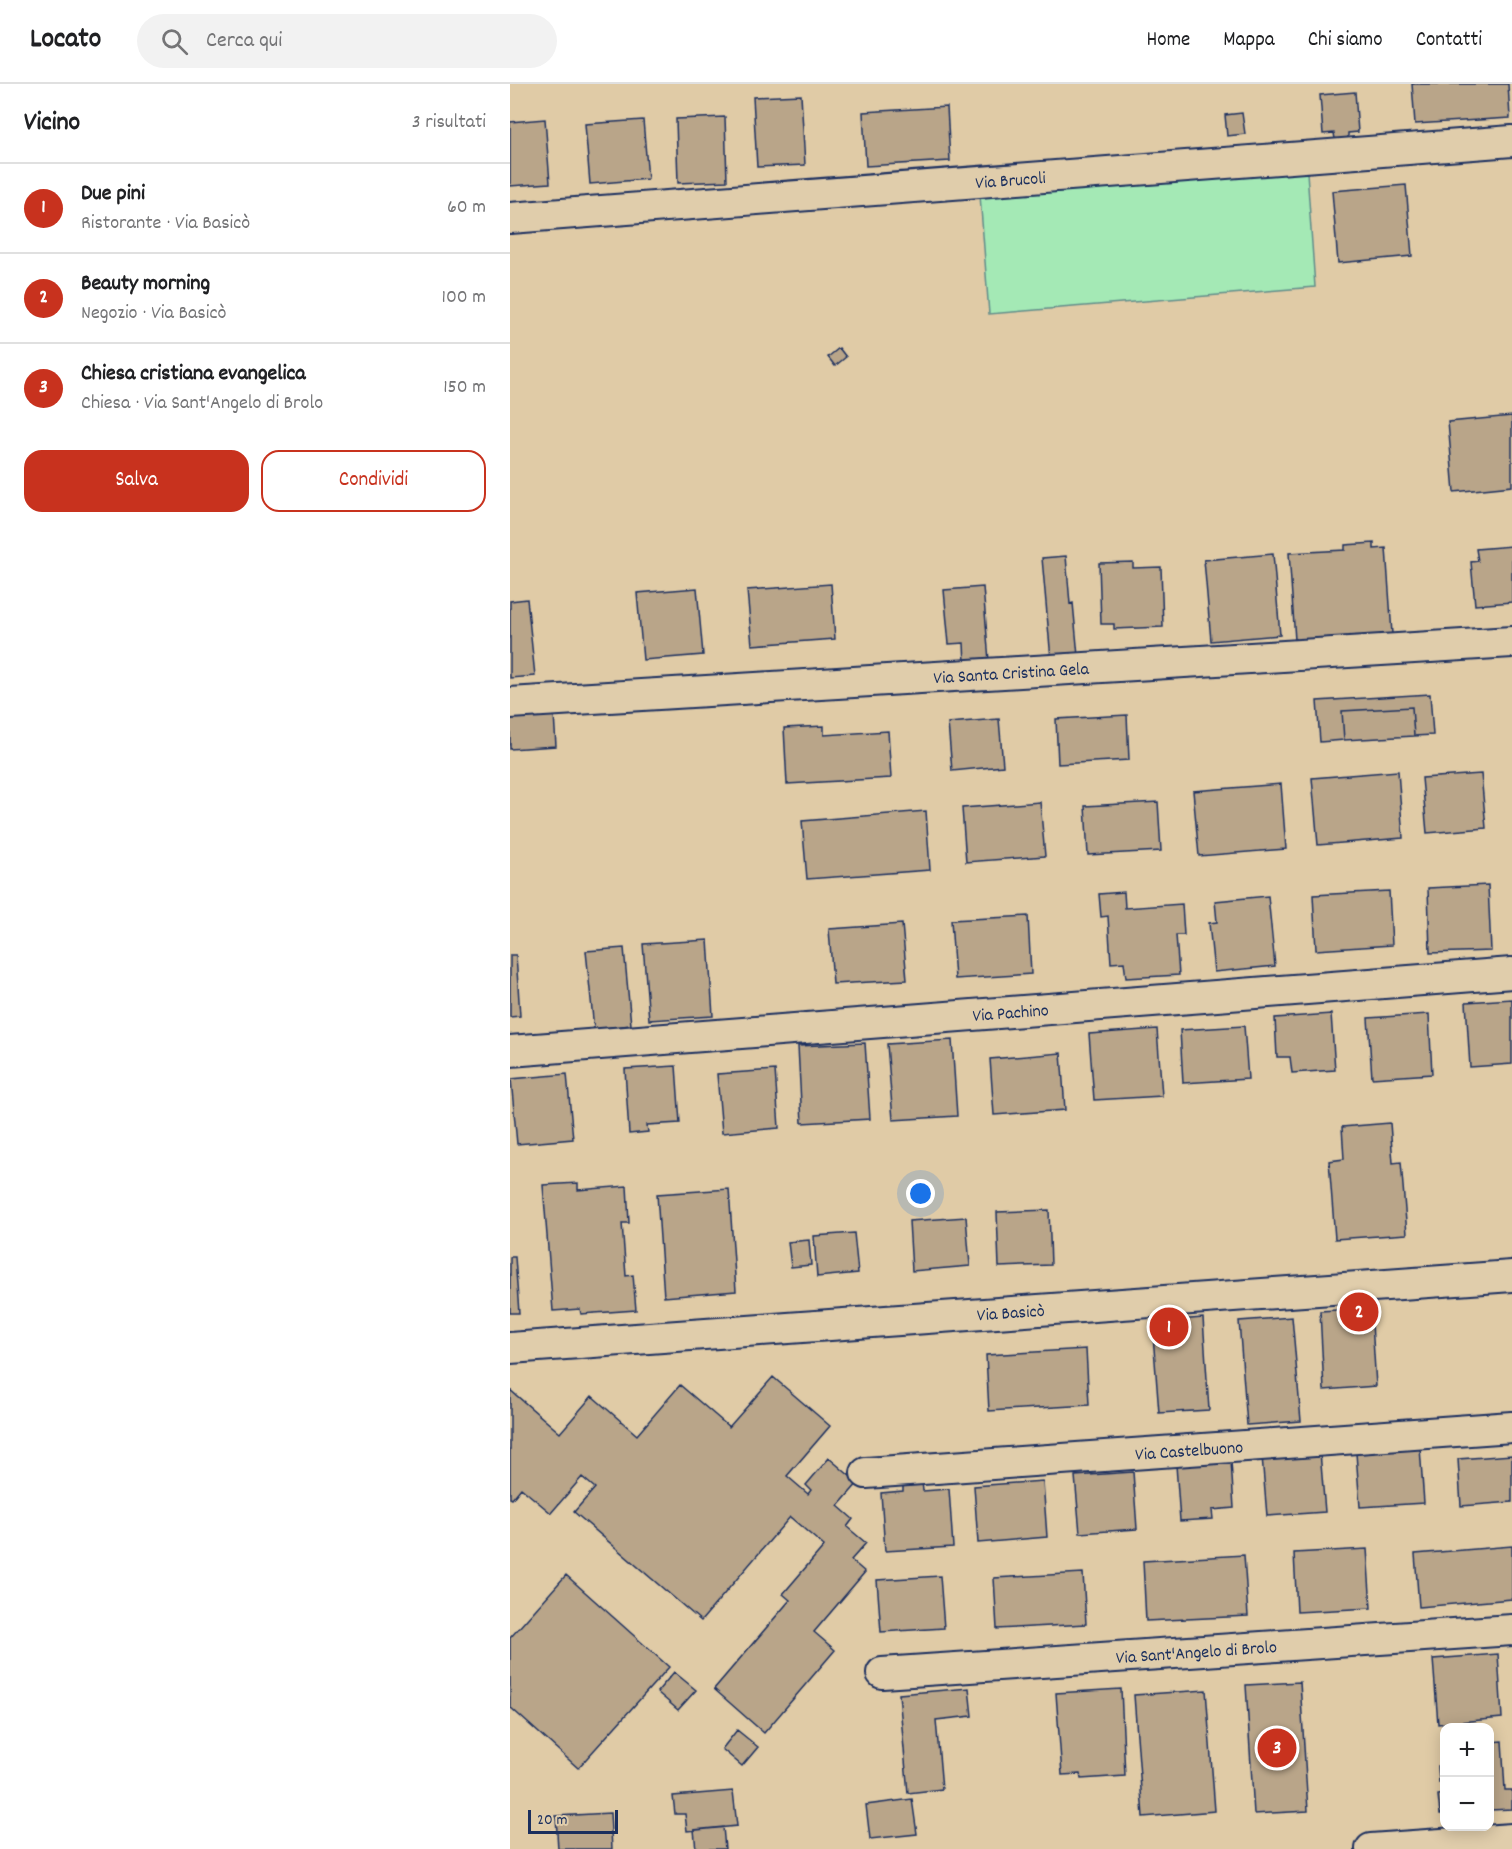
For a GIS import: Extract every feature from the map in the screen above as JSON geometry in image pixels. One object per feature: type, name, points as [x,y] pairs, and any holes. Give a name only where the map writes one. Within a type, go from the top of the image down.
[{"type":"street","name":"Via Brucoli","points":[[510,218],[1512,141]]},
{"type":"street","name":"Via Santa Cristina Gela","points":[[510,703],[1512,642]]},
{"type":"street","name":"Via Pachino","points":[[510,1051],[1512,973]]},
{"type":"street","name":"Via Basicò","points":[[510,1348],[1512,1276]]},
{"type":"street","name":"Via Castelbuono","points":[[866,1473],[1512,1427]]},
{"type":"street","name":"Via Sant'Angelo di Brolo","points":[[882,1673],[1512,1630]]},
{"type":"street","points":[[1371,1849],[1512,1839]]},
{"type":"green space","points":[[1307,172],[1315,287],[989,314],[980,195]]},
{"type":"building","points":[[1412,84],[1508,84],[1510,118],[1415,124]]},
{"type":"building","points":[[1355,92],[1358,132],[1348,133],[1348,138],[1335,139],[1334,133],[1323,134],[1320,95]]},
{"type":"building","points":[[801,95],[805,165],[757,167],[753,97]]},
{"type":"building","points":[[947,107],[950,161],[866,166],[863,112]]},
{"type":"building","points":[[1242,113],[1245,134],[1227,136],[1225,115]]},
{"type":"building","points":[[725,117],[727,181],[678,183],[676,119]]},
{"type":"building","points":[[545,119],[550,183],[510,186],[510,122]]},
{"type":"building","points":[[643,120],[648,179],[590,184],[585,124]]},
{"type":"building","points":[[1406,185],[1412,256],[1338,263],[1332,191]]},
{"type":"building","points":[[839,348],[846,357],[835,366],[828,357]]},
{"type":"building","points":[[1512,416],[1512,486],[1454,492],[1448,422]]},
{"type":"building","points":[[1374,543],[1374,549],[1386,548],[1392,634],[1295,640],[1289,553],[1345,550],[1345,545]]},
{"type":"building","points":[[1512,546],[1512,602],[1475,605],[1471,562],[1478,561],[1476,549]]},
{"type":"building","points":[[1273,554],[1280,635],[1211,641],[1204,560]]},
{"type":"building","points":[[1066,556],[1078,656],[1051,659],[1042,558]]},
{"type":"building","points":[[1133,562],[1133,568],[1161,567],[1163,627],[1114,629],[1114,624],[1101,624],[1099,563]]},
{"type":"building","points":[[831,584],[835,639],[752,645],[747,590]]},
{"type":"building","points":[[983,587],[989,661],[965,663],[964,643],[949,644],[944,590]]},
{"type":"building","points":[[697,588],[703,655],[643,660],[637,593]]},
{"type":"building","points":[[527,599],[535,676],[510,678],[510,601]]},
{"type":"building","points":[[1430,694],[1433,735],[1414,736],[1412,707],[1342,711],[1344,740],[1320,742],[1317,701]]},
{"type":"building","points":[[1412,707],[1414,736],[1344,740],[1342,711]]},
{"type":"building","points":[[554,714],[556,746],[510,749],[510,718]]},
{"type":"building","points":[[1127,715],[1129,760],[1058,764],[1056,719]]},
{"type":"building","points":[[999,719],[1003,766],[952,771],[948,723]]},
{"type":"building","points":[[824,726],[824,735],[888,731],[891,778],[787,784],[784,728]]},
{"type":"building","points":[[1398,771],[1403,838],[1318,845],[1312,778]]},
{"type":"building","points":[[1481,774],[1486,828],[1427,833],[1422,778]]},
{"type":"building","points":[[1281,784],[1286,849],[1199,856],[1193,791]]},
{"type":"building","points":[[1040,802],[1045,856],[966,862],[962,808]]},
{"type":"building","points":[[1158,802],[1161,851],[1088,855],[1085,806]]},
{"type":"building","points":[[926,811],[930,870],[807,879],[802,821]]},
{"type":"building","points":[[1488,885],[1491,951],[1430,953],[1428,888]]},
{"type":"building","points":[[1389,891],[1392,945],[1316,950],[1313,895]]},
{"type":"building","points":[[1124,892],[1125,908],[1182,904],[1184,935],[1176,935],[1179,975],[1126,978],[1124,962],[1111,963],[1108,916],[1101,917],[1099,894]]},
{"type":"building","points":[[1268,896],[1275,966],[1214,972],[1209,923],[1217,922],[1215,901]]},
{"type":"building","points":[[1028,916],[1031,974],[955,979],[951,920]]},
{"type":"building","points":[[902,924],[907,980],[833,984],[829,929]]},
{"type":"building","points":[[708,940],[713,1016],[649,1020],[643,944]]},
{"type":"building","points":[[624,948],[631,1025],[594,1029],[586,951]]},
{"type":"building","points":[[510,955],[516,955],[520,1016],[510,1017]]},
{"type":"building","points":[[1512,999],[1512,1064],[1470,1067],[1466,1002]]},
{"type":"building","points":[[1331,1014],[1335,1070],[1292,1073],[1290,1057],[1277,1057],[1275,1018]]},
{"type":"building","points":[[1429,1014],[1432,1074],[1372,1078],[1368,1018]]},
{"type":"building","points":[[1244,1026],[1248,1079],[1183,1083],[1180,1030]]},
{"type":"building","points":[[1157,1029],[1162,1096],[1094,1100],[1089,1034]]},
{"type":"building","points":[[952,1040],[957,1116],[893,1120],[887,1044]]},
{"type":"building","points":[[865,1043],[870,1119],[802,1123],[798,1046]]},
{"type":"building","points":[[1061,1053],[1065,1110],[994,1115],[990,1059]]},
{"type":"building","points":[[676,1066],[680,1123],[647,1125],[648,1132],[629,1134],[625,1069]]},
{"type":"building","points":[[775,1070],[779,1128],[722,1133],[717,1074]]},
{"type":"building","points":[[567,1074],[573,1139],[517,1144],[511,1079]]},
{"type":"building","points":[[1390,1123],[1393,1163],[1401,1162],[1407,1234],[1335,1239],[1329,1161],[1344,1159],[1342,1127]]},
{"type":"building","points":[[578,1183],[578,1190],[627,1186],[629,1223],[622,1223],[626,1276],[633,1275],[636,1310],[581,1314],[580,1309],[553,1311],[543,1185]]},
{"type":"building","points":[[729,1189],[736,1291],[664,1297],[657,1194]]},
{"type":"building","points":[[1049,1210],[1051,1265],[999,1267],[997,1212]]},
{"type":"building","points":[[966,1217],[970,1266],[912,1271],[909,1221]]},
{"type":"building","points":[[854,1233],[858,1273],[817,1277],[814,1236]]},
{"type":"building","points":[[809,1240],[811,1265],[791,1267],[788,1242]]},
{"type":"building","points":[[510,1257],[515,1257],[519,1313],[510,1313]]},
{"type":"building","points":[[1371,1308],[1376,1386],[1324,1390],[1320,1311]]},
{"type":"building","points":[[1292,1317],[1301,1421],[1247,1425],[1239,1321]]},
{"type":"building","points":[[1203,1318],[1209,1410],[1159,1413],[1152,1322]]},
{"type":"building","points":[[1086,1349],[1089,1405],[989,1411],[986,1355]]},
{"type":"building","points":[[773,1377],[830,1426],[787,1476],[808,1494],[811,1490],[806,1485],[829,1458],[858,1483],[838,1506],[853,1519],[847,1527],[866,1543],[851,1560],[865,1572],[814,1632],[835,1650],[764,1733],[714,1689],[790,1600],[783,1594],[824,1546],[790,1517],[701,1621],[574,1512],[595,1488],[582,1477],[551,1513],[521,1488],[512,1499],[510,1498],[510,1390],[560,1433],[592,1396],[637,1435],[680,1385],[729,1427]]},
{"type":"building","points":[[1420,1448],[1424,1503],[1360,1507],[1356,1453]]},
{"type":"building","points":[[1320,1452],[1325,1512],[1267,1516],[1262,1456]]},
{"type":"building","points":[[1512,1455],[1512,1502],[1461,1506],[1458,1459]]},
{"type":"building","points":[[1231,1461],[1234,1508],[1212,1510],[1213,1519],[1180,1521],[1176,1465]]},
{"type":"building","points":[[1133,1472],[1137,1529],[1080,1533],[1075,1476]]},
{"type":"building","points":[[1043,1481],[1047,1537],[978,1543],[974,1486]]},
{"type":"building","points":[[922,1482],[923,1491],[949,1489],[953,1547],[885,1551],[881,1493],[903,1491],[903,1484]]},
{"type":"building","points":[[1512,1546],[1512,1599],[1419,1607],[1415,1554]]},
{"type":"building","points":[[1367,1549],[1371,1608],[1297,1612],[1294,1553]]},
{"type":"building","points":[[1244,1555],[1248,1616],[1146,1621],[1143,1561]]},
{"type":"building","points":[[1083,1573],[1086,1624],[997,1629],[994,1578]]},
{"type":"building","points":[[566,1575],[669,1667],[578,1768],[510,1707],[510,1638]]},
{"type":"building","points":[[940,1576],[944,1628],[881,1632],[877,1580]]},
{"type":"building","points":[[1498,1654],[1502,1718],[1438,1724],[1433,1659]]},
{"type":"building","points":[[674,1672],[696,1690],[678,1710],[657,1692]]},
{"type":"building","points":[[1300,1682],[1308,1811],[1254,1814],[1246,1685]]},
{"type":"building","points":[[969,1688],[972,1716],[936,1720],[942,1789],[908,1793],[899,1694]]},
{"type":"building","points":[[1121,1689],[1125,1776],[1081,1779],[1080,1774],[1062,1775],[1056,1693]]},
{"type":"building","points":[[1206,1690],[1215,1811],[1143,1817],[1134,1695]]},
{"type":"building","points":[[737,1730],[758,1747],[742,1766],[722,1749]]},
{"type":"building","points":[[1502,1741],[1505,1790],[1512,1790],[1512,1809],[1494,1810],[1494,1742]]},
{"type":"building","points":[[1438,1766],[1440,1766],[1439,1782]]},
{"type":"building","points":[[733,1791],[737,1826],[687,1831],[685,1814],[675,1814],[673,1796]]},
{"type":"building","points":[[912,1799],[917,1834],[870,1839],[866,1805]]},
{"type":"building","points":[[610,1813],[612,1849],[558,1849],[556,1816]]},
{"type":"building","points":[[723,1827],[725,1849],[696,1849],[694,1830]]},
{"type":"place","name":"Beauty morning","points":[[1359,1312]]},
{"type":"place","name":"Due pini","points":[[1169,1327]]},
{"type":"place","name":"Chiesa cristiana evangelica","points":[[1277,1748]]}]
